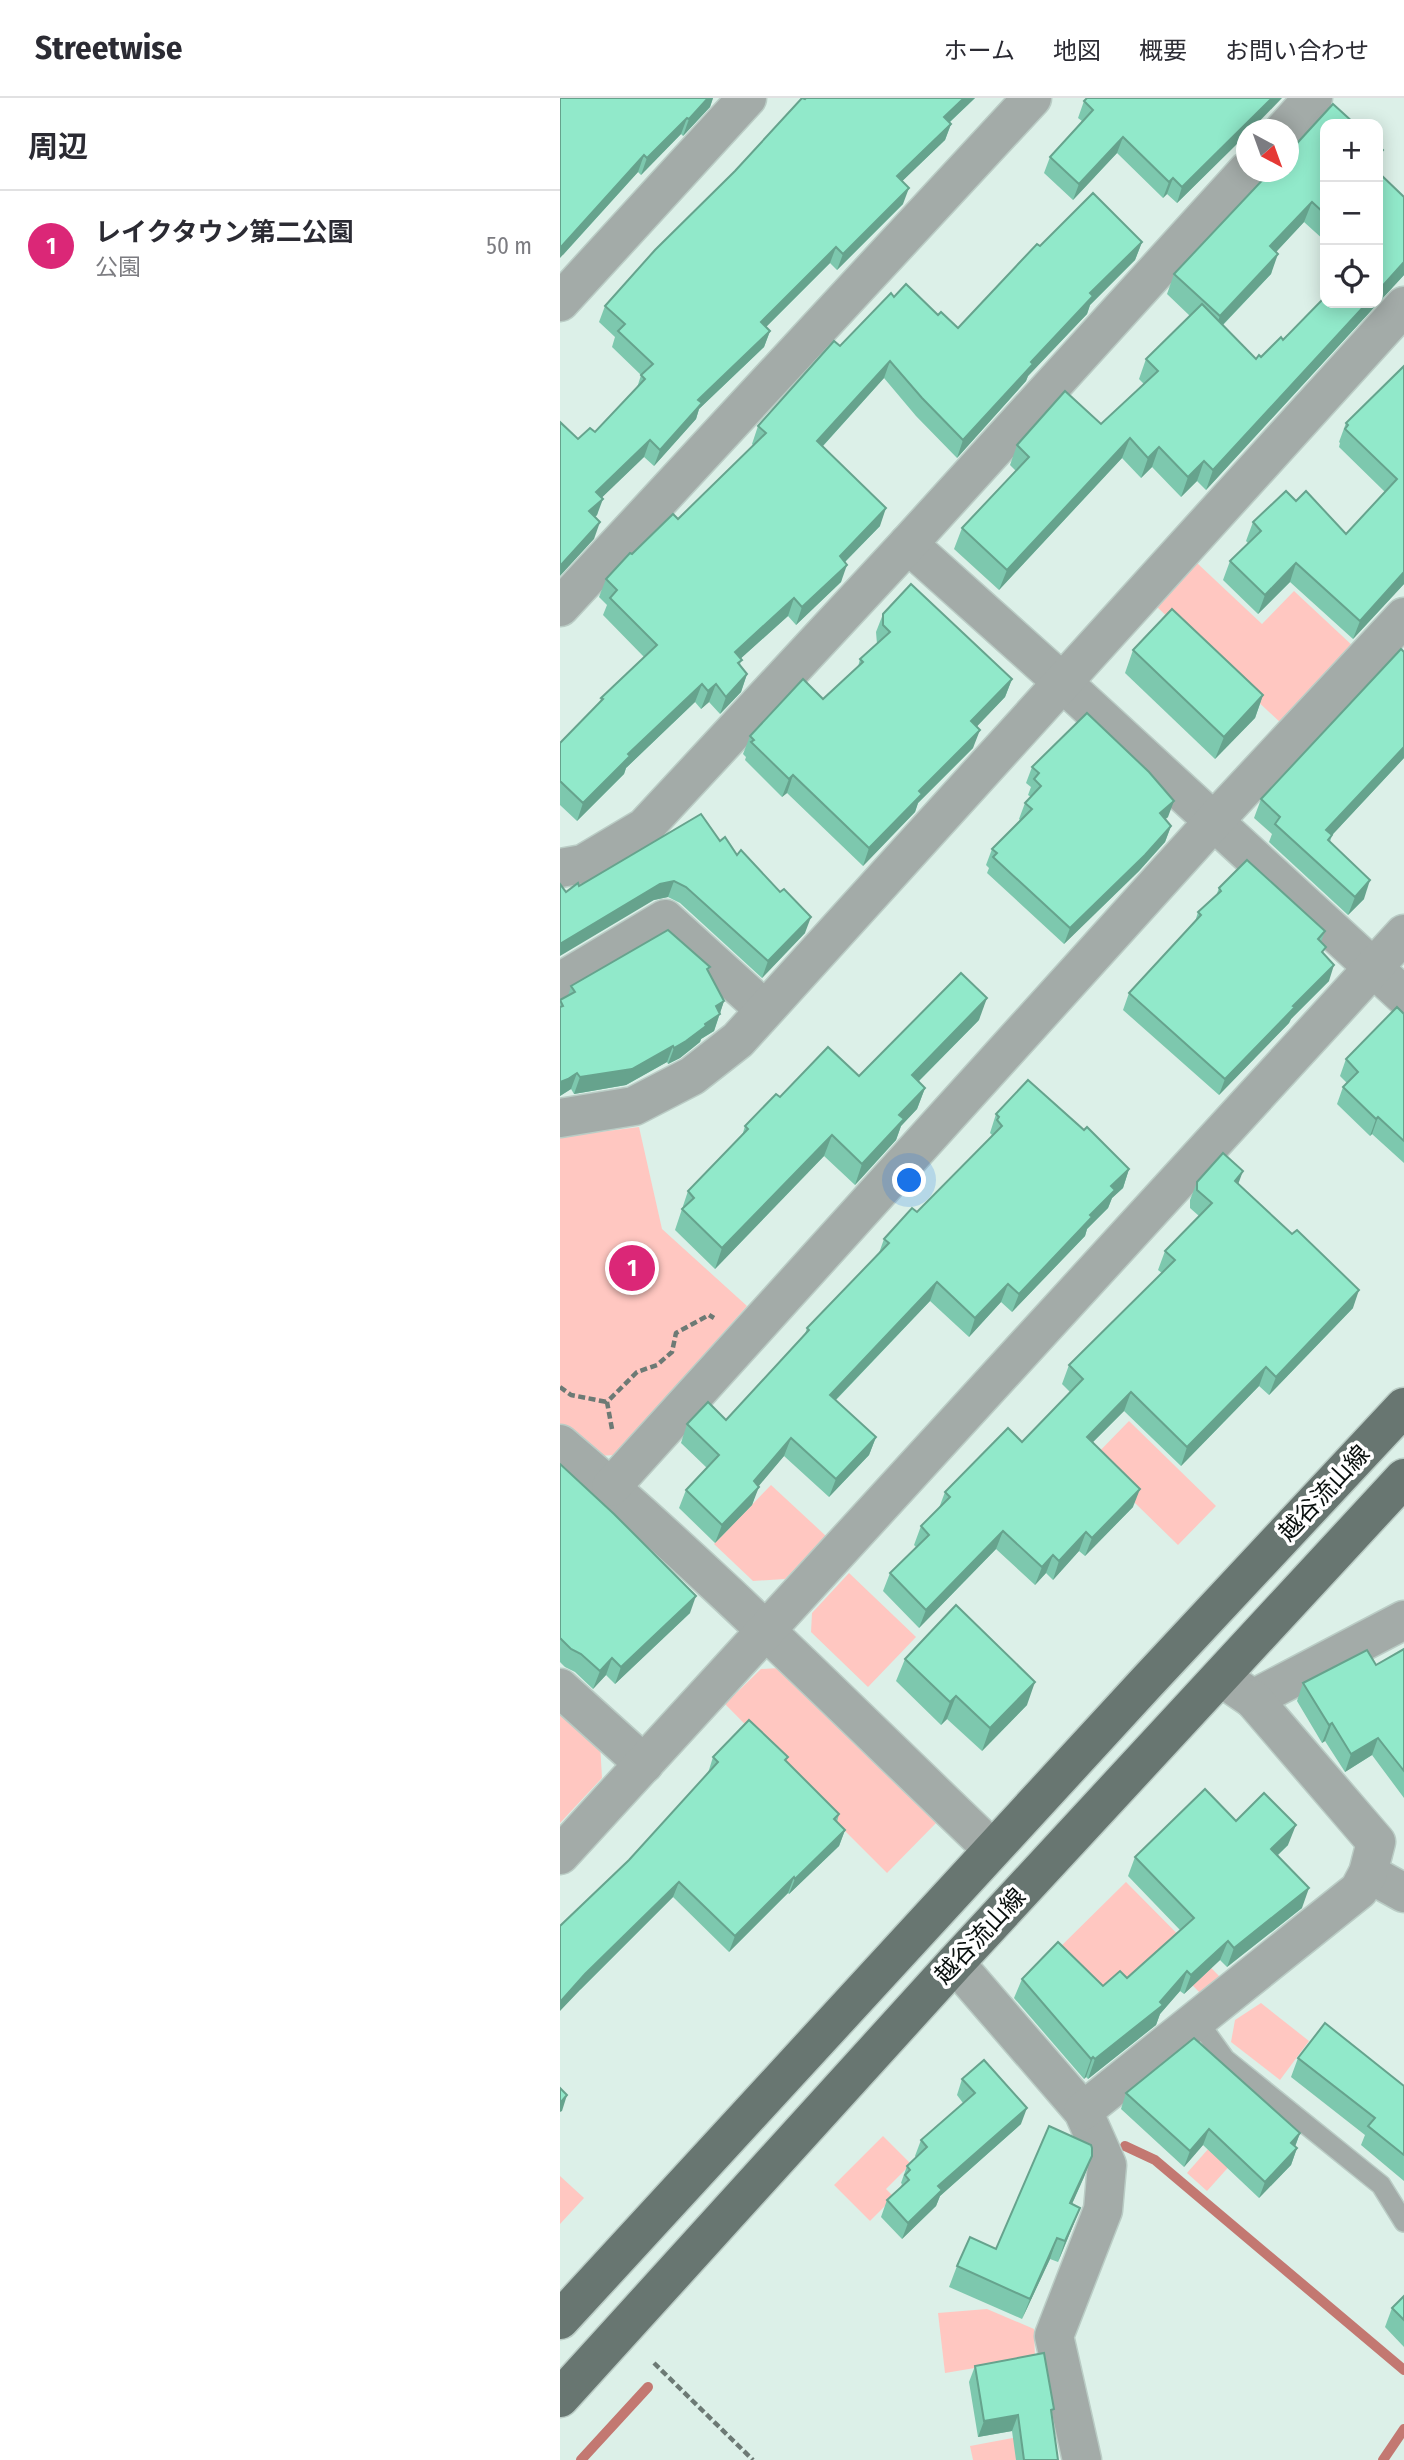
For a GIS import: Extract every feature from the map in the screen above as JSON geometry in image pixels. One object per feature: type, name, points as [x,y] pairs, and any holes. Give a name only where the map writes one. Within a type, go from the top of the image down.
[{"type":"main road","name":"越谷流山線","points":[[560,2320],[992,1849],[1404,1407]]},
{"type":"main road","name":"越谷流山線","points":[[560,2398],[955,1963],[1404,1478]]},
{"type":"street","points":[[560,302],[747,98]]},
{"type":"street","points":[[560,607],[1032,98]]},
{"type":"street","points":[[1294,119],[1313,98]]},
{"type":"street","points":[[560,868],[583,864],[645,827],[908,544],[1237,182]]},
{"type":"street","points":[[560,1118],[634,1107],[692,1076],[738,1040],[1404,306]]},
{"type":"street","points":[[908,544],[1062,681],[1404,996]]},
{"type":"street","points":[[611,1487],[1214,821],[1404,617]]},
{"type":"street","points":[[560,982],[664,919],[765,1009]]},
{"type":"street","points":[[560,1855],[1404,934]]},
{"type":"street","points":[[560,1444],[611,1487],[765,1631],[992,1849]]},
{"type":"street","points":[[1253,1699],[1404,1619]]},
{"type":"street","points":[[1083,2111],[1359,1890],[1367,1873],[1376,1842],[1253,1699],[1220,1676]]},
{"type":"street","points":[[560,1688],[644,1764]]},
{"type":"street","points":[[1367,1873],[1404,1893]]},
{"type":"street","points":[[955,1963],[1083,2111],[1107,2165],[1103,2210],[1054,2336],[1082,2460]]},
{"type":"lane","points":[[1197,2020],[1225,2059],[1381,2185],[1404,2222]]},
{"type":"path","points":[[607,1402],[637,1372],[657,1365],[672,1353],[676,1333],[709,1315],[744,1340]]},
{"type":"path","points":[[560,1387],[571,1395],[607,1402]]},
{"type":"path","points":[[607,1402],[614,1440]]},
{"type":"path","points":[[654,2363],[753,2460]]},
{"type":"shaded area","points":[[1197,563],[1262,624],[1294,591],[1354,647],[1282,724],[1157,607]]},
{"type":"shaded area","points":[[639,1127],[662,1229],[747,1306],[615,1455],[597,1456],[560,1426],[560,1137]]},
{"type":"shaded area","points":[[1129,1421],[1216,1506],[1178,1545],[1091,1460]]},
{"type":"shaded area","points":[[771,1485],[826,1536],[785,1579],[753,1581],[714,1544]]},
{"type":"shaded area","points":[[849,1573],[916,1637],[868,1687],[811,1632],[812,1613]]},
{"type":"shaded area","points":[[780,1668],[939,1820],[887,1873],[789,1775],[792,1772],[725,1704],[761,1669]]},
{"type":"shaded area","points":[[560,1707],[600,1743],[602,1778],[560,1823]]},
{"type":"shaded area","points":[[1126,1882],[1220,1977],[1202,1995],[1161,1953],[1120,1994],[1096,2001],[1051,1956]]},
{"type":"shaded area","points":[[1261,2003],[1309,2041],[1280,2080],[1231,2042],[1235,2020]]},
{"type":"shaded area","points":[[1246,2106],[1267,2124],[1207,2191],[1187,2173]]},
{"type":"shaded area","points":[[883,2136],[911,2164],[886,2189],[894,2197],[870,2221],[834,2185]]},
{"type":"shaded area","points":[[560,2176],[584,2198],[560,2224]]},
{"type":"shaded area","points":[[987,2309],[1034,2329],[1035,2358],[945,2373],[938,2313]]},
{"type":"shaded area","points":[[1051,2431],[1057,2460],[973,2460],[970,2446]]},
{"type":"building","points":[[560,98],[708,98],[647,158],[644,155],[560,248]]},
{"type":"building","points":[[802,98],[964,98],[944,117],[951,124],[897,176],[909,188],[843,254],[836,247],[761,322],[770,331],[698,400],[702,403],[660,450],[650,440],[596,492],[603,499],[589,511],[600,522],[560,566],[560,422],[578,439],[590,428],[595,432],[645,379],[641,375],[653,364],[618,331],[625,324],[605,306],[655,250],[735,171]]},
{"type":"building","points":[[1087,98],[1272,98],[1251,119],[1236,119],[1236,134],[1182,187],[1173,178],[1169,182],[1123,137],[1079,184],[1050,157],[1093,110],[1084,101]]},
{"type":"building","points":[[1333,104],[1350,119],[1320,119],[1320,209],[1312,202],[1270,246],[1278,254],[1220,316],[1174,274],[1261,182],[1299,182],[1299,141]]},
{"type":"building","points":[[1383,177],[1404,197],[1404,262],[1383,285]]},
{"type":"building","points":[[1093,193],[1142,242],[1090,293],[1093,296],[963,440],[890,361],[817,441],[886,508],[840,556],[847,565],[802,607],[794,598],[735,652],[742,660],[738,663],[747,674],[726,697],[716,684],[708,691],[702,684],[628,754],[630,756],[583,803],[560,781],[560,743],[603,699],[601,698],[657,645],[610,598],[617,590],[606,579],[673,514],[678,519],[766,433],[758,426],[834,341],[840,346],[891,293],[894,297],[906,284],[938,315],[941,312],[958,328],[1037,244],[1040,246]]},
{"type":"building","points":[[1320,302],[1320,308],[1362,308],[1213,470],[1204,461],[1188,477],[1159,447],[1148,458],[1130,438],[1007,570],[962,528],[1029,457],[1017,445],[1065,391],[1101,424],[1158,371],[1146,359],[1202,304],[1256,359],[1281,337],[1283,340]]},
{"type":"building","points":[[1404,366],[1404,572],[1360,621],[1296,563],[1265,595],[1230,561],[1261,531],[1253,522],[1286,491],[1296,501],[1306,491],[1346,534],[1397,479],[1345,429],[1348,425],[1346,423]]},
{"type":"building","points":[[911,584],[1012,679],[971,721],[980,730],[919,791],[922,794],[869,848],[793,775],[789,779],[751,742],[754,740],[750,736],[803,679],[823,699],[863,662],[860,659],[890,632],[883,625],[883,614]]},
{"type":"building","points":[[1172,609],[1263,695],[1224,737],[1133,650]]},
{"type":"building","points":[[1401,649],[1404,652],[1404,747],[1326,830],[1332,835],[1328,840],[1370,880],[1355,897],[1275,824],[1280,817],[1261,799]]},
{"type":"building","points":[[1087,713],[1149,772],[1174,801],[1160,813],[1171,826],[1070,928],[993,857],[997,853],[992,849],[1032,809],[1025,803],[1041,786],[1034,779],[1039,773],[1032,767]]},
{"type":"building","points":[[701,814],[720,841],[725,837],[737,855],[741,850],[780,892],[784,889],[811,917],[768,961],[686,887],[674,881],[660,884],[560,944],[560,884],[566,892],[578,883],[579,886]]},
{"type":"building","points":[[1247,860],[1325,931],[1318,939],[1326,947],[1322,952],[1334,965],[1225,1079],[1129,993],[1201,915],[1198,912],[1221,891],[1219,888]]},
{"type":"building","points":[[668,930],[710,967],[707,969],[724,1001],[716,1006],[720,1014],[686,1041],[632,1069],[580,1077],[577,1073],[560,1082],[560,1007],[563,1006],[560,1000],[575,992],[571,986]]},
{"type":"building","points":[[961,973],[987,998],[912,1075],[925,1088],[899,1115],[904,1119],[862,1164],[832,1135],[722,1248],[682,1209],[694,1198],[688,1191],[748,1129],[745,1126],[776,1094],[780,1097],[828,1047],[859,1076]]},
{"type":"building","points":[[1397,1007],[1404,1014],[1404,1141],[1343,1087],[1358,1072],[1346,1059]]},
{"type":"building","points":[[1028,1080],[1084,1130],[1087,1127],[1129,1169],[1111,1186],[1115,1190],[1019,1294],[1008,1284],[975,1318],[937,1282],[830,1395],[876,1437],[836,1479],[791,1438],[754,1481],[759,1487],[722,1525],[686,1490],[719,1455],[687,1424],[708,1402],[726,1420],[809,1330],[807,1328],[889,1243],[884,1239],[912,1208],[917,1212],[1002,1126],[996,1114]]},
{"type":"building","points":[[1223,1153],[1243,1171],[1235,1181],[1292,1234],[1297,1230],[1359,1290],[1276,1377],[1266,1367],[1187,1447],[1131,1392],[1087,1437],[1140,1489],[1092,1538],[1086,1532],[1059,1561],[1053,1555],[1042,1567],[1003,1531],[926,1610],[890,1573],[929,1535],[921,1526],[950,1497],[945,1492],[1008,1428],[1022,1442],[1083,1379],[1069,1365],[1175,1260],[1165,1251],[1212,1203],[1197,1190],[1197,1182]]},
{"type":"building","points":[[560,1464],[696,1596],[621,1667],[612,1658],[600,1671],[560,1638]]},
{"type":"building","points":[[956,1605],[1035,1682],[990,1728],[956,1696],[950,1702],[905,1659]]},
{"type":"building","points":[[1404,1649],[1404,1771],[1378,1738],[1351,1754],[1303,1683],[1367,1650],[1376,1665]]},
{"type":"building","points":[[749,1720],[788,1757],[785,1760],[839,1814],[834,1819],[845,1830],[735,1936],[679,1882],[560,2002],[560,1926],[629,1860],[718,1762],[713,1757]]},
{"type":"building","points":[[1205,1789],[1236,1821],[1264,1793],[1296,1825],[1271,1849],[1309,1888],[1234,1948],[1228,1941],[1191,1975],[1187,1971],[1160,2002],[1163,2005],[1095,2059],[1091,2059],[1022,1979],[1058,1942],[1103,1986],[1120,1971],[1127,1978],[1194,1918],[1135,1857]]},
{"type":"building","points":[[1325,2023],[1404,2086],[1404,2155],[1368,2126],[1375,2118],[1298,2058]]},
{"type":"building","points":[[1194,2038],[1300,2133],[1291,2143],[1297,2148],[1265,2182],[1209,2129],[1190,2151],[1126,2093]]},
{"type":"building","points":[[984,2060],[1027,2108],[938,2186],[942,2190],[908,2223],[887,2200],[909,2180],[905,2175],[910,2170],[907,2166],[927,2147],[921,2140],[975,2093],[962,2079]]},
{"type":"building","points":[[560,2088],[567,2095],[560,2103]]},
{"type":"building","points":[[1049,2126],[1091,2145],[1092,2156],[1070,2203],[1080,2208],[1065,2241],[1057,2238],[1030,2299],[957,2266],[970,2237],[996,2249]]},
{"type":"building","points":[[1404,2296],[1404,2320],[1392,2308]]},
{"type":"building","points":[[1044,2353],[1054,2409],[1051,2410],[1058,2460],[1024,2460],[1018,2415],[984,2421],[975,2366]]},
{"type":"waterway","points":[[1125,2146],[1155,2160],[1404,2370]]},
{"type":"waterway","points":[[581,2460],[648,2387]]},
{"type":"waterway","points":[[1383,2460],[1404,2429]]},
{"type":"place","name":"レイクタウン第二公園","points":[[632,1268]]}]
